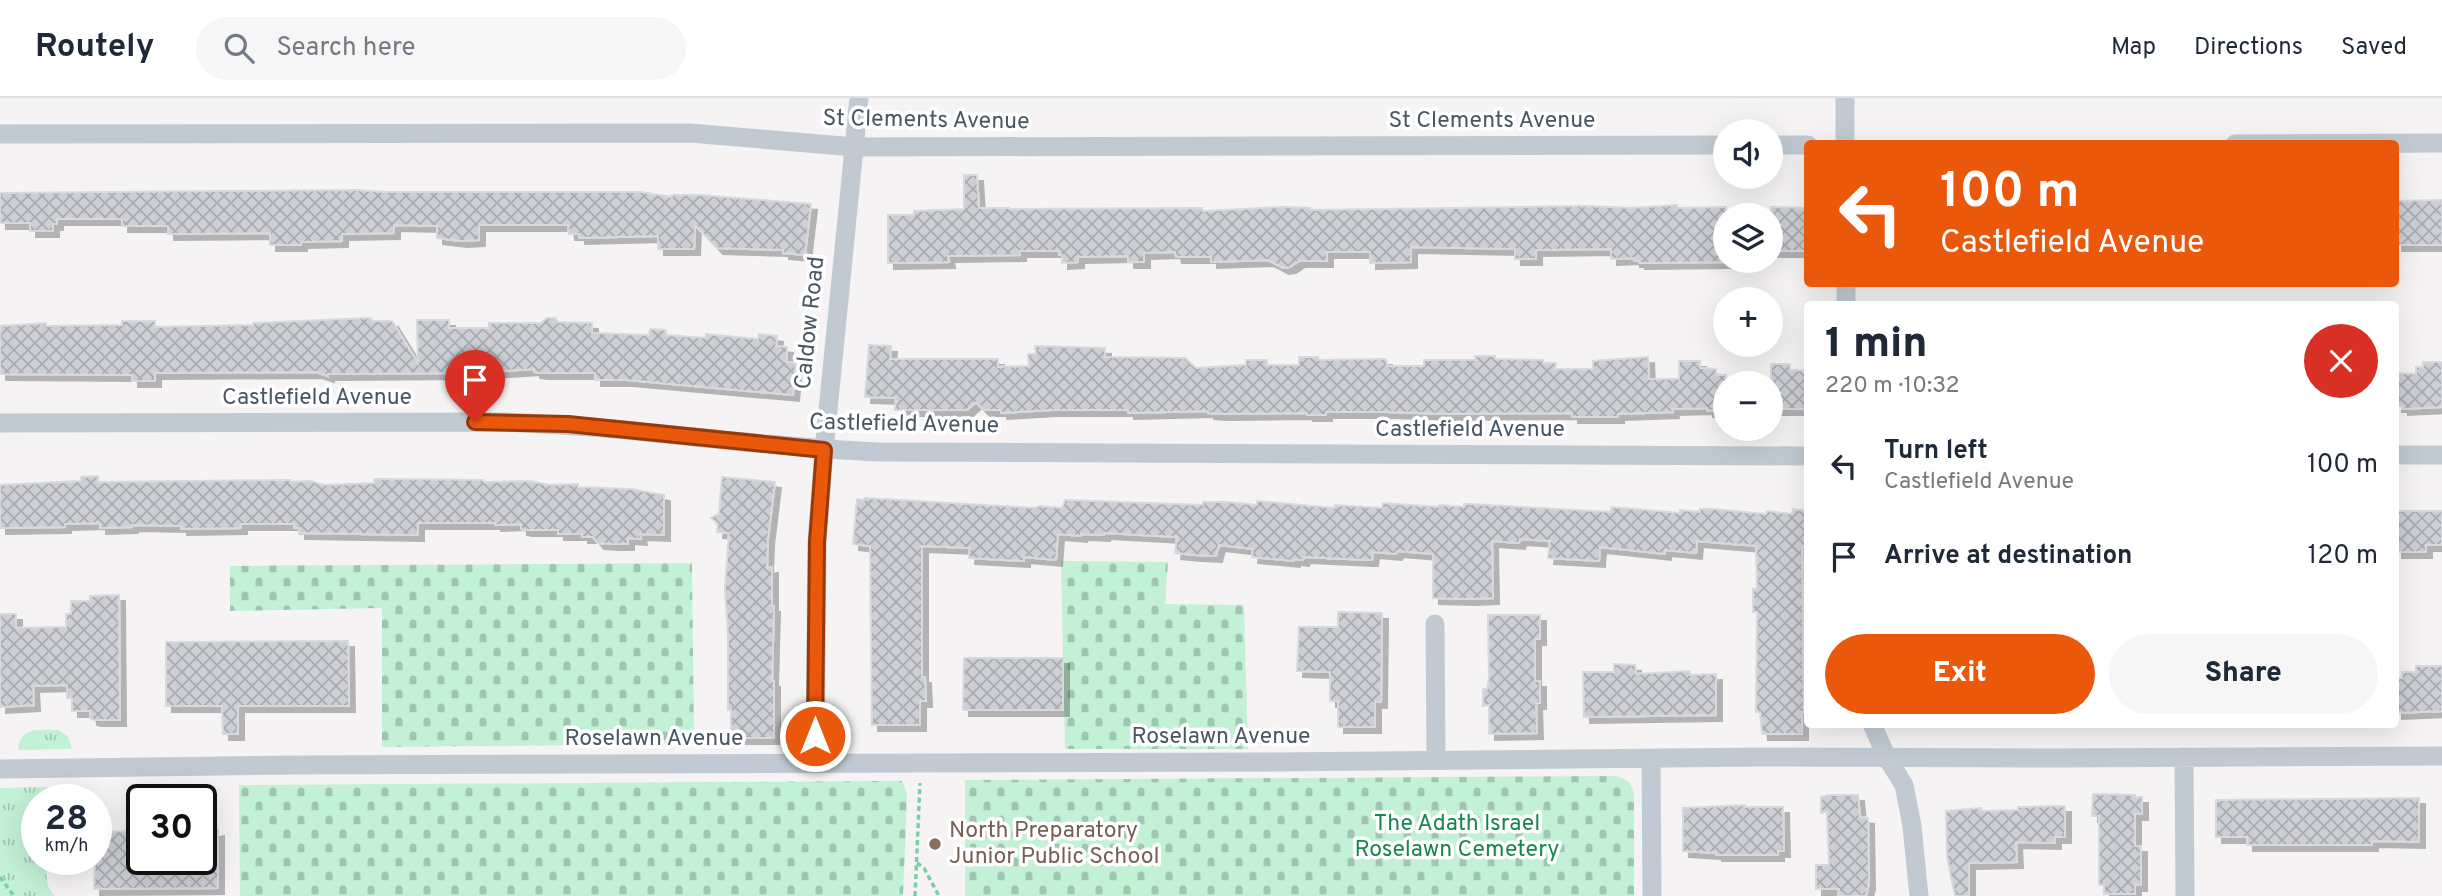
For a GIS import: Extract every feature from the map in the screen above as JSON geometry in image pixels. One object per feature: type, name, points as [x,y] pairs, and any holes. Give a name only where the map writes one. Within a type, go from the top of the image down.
[{"type":"street","name":"Caldow Road","points":[[815,762],[817,542],[859,98]]},
{"type":"street","points":[[1845,98],[1845,140]]},
{"type":"street","name":"St Clements Avenue","points":[[0,134],[690,133],[854,147],[1713,145]]},
{"type":"street","points":[[2399,143],[2442,143]]},
{"type":"street","points":[[1783,145],[1804,145]]},
{"type":"street","name":"Castlefield Avenue","points":[[0,423],[516,422],[568,424],[824,450],[879,452],[1804,456]]},
{"type":"street","points":[[2399,455],[2442,455]]},
{"type":"street","points":[[1435,624],[1436,760]]},
{"type":"street","points":[[1874,728],[1887,758],[1904,785],[1912,826],[1919,896]]},
{"type":"street","name":"Roselawn Avenue","points":[[0,769],[815,762],[2442,756]]},
{"type":"street","points":[[2184,757],[2185,896]]},
{"type":"street","points":[[1651,758],[1652,896]]},
{"type":"path","points":[[915,896],[921,779]]},
{"type":"path","points":[[916,862],[923,868],[939,896]]},
{"type":"path","points":[[0,877],[14,896]]},
{"type":"green space","points":[[1061,561],[1168,562],[1165,604],[1244,605],[1248,749],[1065,749]]},
{"type":"green space","points":[[692,563],[694,744],[382,747],[382,608],[230,611],[230,566]]},
{"type":"green space","points":[[58,730],[68,736],[72,749],[18,750],[22,737],[27,733]]},
{"type":"green space","name":"The Adath Israel Roselawn Cemetery","points":[[1616,776],[1628,782],[1634,795],[1634,896],[965,896],[965,780]]},
{"type":"green space","points":[[902,781],[907,793],[903,896],[240,896],[239,785]]},
{"type":"green space","points":[[0,788],[21,788],[21,875],[47,875],[51,892],[55,896],[0,896]]},
{"type":"building","points":[[964,175],[977,175],[979,208],[1202,208],[1203,211],[1284,207],[1310,210],[1587,206],[1631,208],[1677,205],[1677,208],[1713,207],[1713,262],[1639,263],[1634,261],[1634,258],[1611,259],[1611,249],[1536,250],[1536,259],[1515,259],[1515,249],[1411,247],[1411,262],[1370,263],[1370,252],[1327,252],[1327,261],[1299,261],[1283,268],[1268,260],[1211,262],[1211,257],[1176,257],[1175,252],[1144,253],[1144,262],[1128,262],[1128,256],[1078,257],[1078,262],[1062,263],[1059,251],[1020,251],[1020,255],[948,256],[949,262],[888,263],[888,215],[964,209]]},
{"type":"building","points":[[356,190],[641,192],[672,197],[701,195],[811,204],[805,255],[783,253],[783,250],[717,248],[695,225],[694,249],[658,249],[658,236],[579,238],[579,234],[569,234],[568,225],[479,225],[479,240],[461,241],[437,238],[437,226],[394,225],[394,233],[342,234],[342,241],[270,245],[270,233],[168,234],[168,226],[122,226],[122,219],[57,219],[57,224],[53,224],[53,231],[30,231],[30,223],[0,223],[0,193]]},
{"type":"building","points":[[2442,200],[2442,245],[2399,245],[2399,201]]},
{"type":"building","points":[[1783,207],[1804,208],[1804,251],[1783,251]]},
{"type":"building","points":[[370,318],[373,321],[392,321],[418,363],[417,320],[449,320],[449,328],[489,328],[489,323],[541,323],[547,318],[555,318],[558,322],[592,323],[592,333],[649,335],[650,329],[666,330],[666,335],[706,338],[706,334],[758,339],[759,334],[777,336],[776,346],[787,347],[786,362],[796,363],[793,395],[627,380],[595,380],[595,373],[541,373],[534,372],[534,369],[328,376],[316,372],[155,373],[155,381],[132,381],[132,375],[0,374],[0,326],[46,323],[46,326],[122,325],[122,321],[155,321],[155,327],[253,325]]},
{"type":"building","points":[[869,345],[891,346],[890,359],[998,359],[998,367],[1029,366],[1028,354],[1036,354],[1035,346],[1105,348],[1105,357],[1185,358],[1196,368],[1246,365],[1246,360],[1267,360],[1267,365],[1299,365],[1299,357],[1318,357],[1318,360],[1386,359],[1387,366],[1424,366],[1424,360],[1476,360],[1475,356],[1495,356],[1495,359],[1543,360],[1543,363],[1556,363],[1555,369],[1593,369],[1593,361],[1648,357],[1649,379],[1679,379],[1679,361],[1700,361],[1700,368],[1716,369],[1713,371],[1713,410],[1707,411],[1707,408],[1672,409],[1673,412],[1618,414],[1618,417],[1572,417],[1572,413],[1326,412],[1326,415],[1307,415],[1221,414],[1208,411],[1128,413],[1128,410],[1001,413],[1001,410],[984,410],[976,402],[967,410],[895,410],[896,398],[865,397]]},
{"type":"building","points":[[2423,362],[2442,362],[2442,407],[2402,409],[2402,406],[2399,406],[2399,373],[2416,374],[2416,367],[2423,367]]},
{"type":"building","points":[[1771,364],[1790,364],[1790,370],[1804,371],[1804,409],[1783,409],[1783,371],[1771,371]]},
{"type":"building","points":[[98,476],[98,482],[290,480],[311,481],[323,485],[374,483],[374,479],[483,480],[631,489],[664,495],[664,535],[640,534],[641,539],[628,538],[628,544],[612,544],[598,543],[593,537],[582,537],[582,534],[558,534],[558,530],[526,530],[521,529],[521,524],[495,523],[418,523],[418,535],[299,533],[299,528],[294,528],[294,524],[241,524],[241,528],[181,529],[181,526],[132,525],[100,528],[100,523],[65,524],[65,527],[0,528],[0,485],[81,481],[81,477]]},
{"type":"building","points":[[722,477],[775,482],[767,568],[772,567],[774,606],[774,738],[731,738],[725,589],[729,533],[717,532],[718,524],[711,518],[719,514]]},
{"type":"building","points":[[857,499],[1036,508],[1062,508],[1065,500],[1203,505],[1203,502],[1228,502],[1257,505],[1257,501],[1335,508],[1335,505],[1382,508],[1383,503],[1439,507],[1464,507],[1464,504],[1471,504],[1611,512],[1611,507],[1680,513],[1680,510],[1700,512],[1700,509],[1766,514],[1767,511],[1792,514],[1793,509],[1804,510],[1802,734],[1762,734],[1760,712],[1756,712],[1757,612],[1753,612],[1753,589],[1757,589],[1756,546],[1697,541],[1696,553],[1665,550],[1665,554],[1600,547],[1599,561],[1548,558],[1550,541],[1492,541],[1493,598],[1468,599],[1433,598],[1433,554],[1373,552],[1372,560],[1304,557],[1303,560],[1294,561],[1252,557],[1253,549],[1219,545],[1216,556],[1195,555],[1175,553],[1177,537],[1105,533],[1081,536],[1058,534],[1056,560],[1024,557],[1024,561],[969,558],[970,548],[922,546],[922,677],[925,677],[926,701],[920,701],[920,725],[872,725],[870,546],[853,544]]},
{"type":"building","points":[[2399,511],[2442,511],[2442,545],[2426,545],[2426,552],[2399,552]]},
{"type":"building","points":[[119,595],[120,720],[95,720],[91,719],[90,711],[72,711],[72,698],[67,698],[67,685],[33,686],[34,705],[0,707],[0,614],[16,614],[16,628],[66,627],[66,614],[71,614],[71,601],[90,601],[90,596]]},
{"type":"building","points":[[1338,612],[1382,613],[1381,702],[1375,702],[1375,727],[1338,727],[1338,701],[1330,701],[1330,672],[1297,671],[1299,627],[1338,627]]},
{"type":"building","points":[[1488,615],[1540,615],[1540,639],[1535,639],[1535,681],[1540,681],[1540,703],[1536,703],[1537,733],[1489,734],[1489,705],[1483,706],[1483,689],[1487,689],[1489,679]]},
{"type":"building","points":[[348,641],[349,706],[238,706],[238,734],[223,734],[222,706],[166,706],[166,642]]},
{"type":"building","points":[[964,658],[1063,658],[1063,710],[963,710]]},
{"type":"building","points":[[1614,664],[1635,665],[1636,674],[1690,671],[1690,675],[1716,674],[1716,715],[1584,717],[1583,672],[1614,672]]},
{"type":"building","points":[[2416,666],[2442,666],[2442,711],[2399,713],[2399,678],[2402,678],[2402,672],[2416,672]]},
{"type":"building","points":[[2093,794],[2142,797],[2142,814],[2135,814],[2135,846],[2141,846],[2141,885],[2135,885],[2135,894],[2104,894],[2104,885],[2099,885],[2099,816],[2092,816]]},
{"type":"building","points":[[1858,795],[1860,817],[1868,818],[1869,883],[1866,896],[1838,896],[1839,889],[1816,889],[1816,865],[1829,865],[1827,812],[1821,813],[1821,797]]},
{"type":"building","points":[[2419,798],[2419,842],[2372,841],[2372,845],[2247,845],[2247,837],[2216,837],[2216,800]]},
{"type":"building","points":[[1745,805],[1783,807],[1784,851],[1778,851],[1778,855],[1716,855],[1683,851],[1683,808]]},
{"type":"building","points":[[2065,806],[2065,837],[2055,837],[2055,843],[2016,842],[2017,862],[1969,863],[1969,896],[1955,896],[1947,857],[1946,811]]},
{"type":"building","points":[[217,830],[218,888],[94,889],[94,875],[112,875],[112,832],[126,831],[126,875],[217,875]]},
{"type":"place","name":"North Preparatory Junior Public School","points":[[935,844]]},
{"type":"route","points":[[475,422],[568,424],[824,450],[817,542],[815,736]]}]
